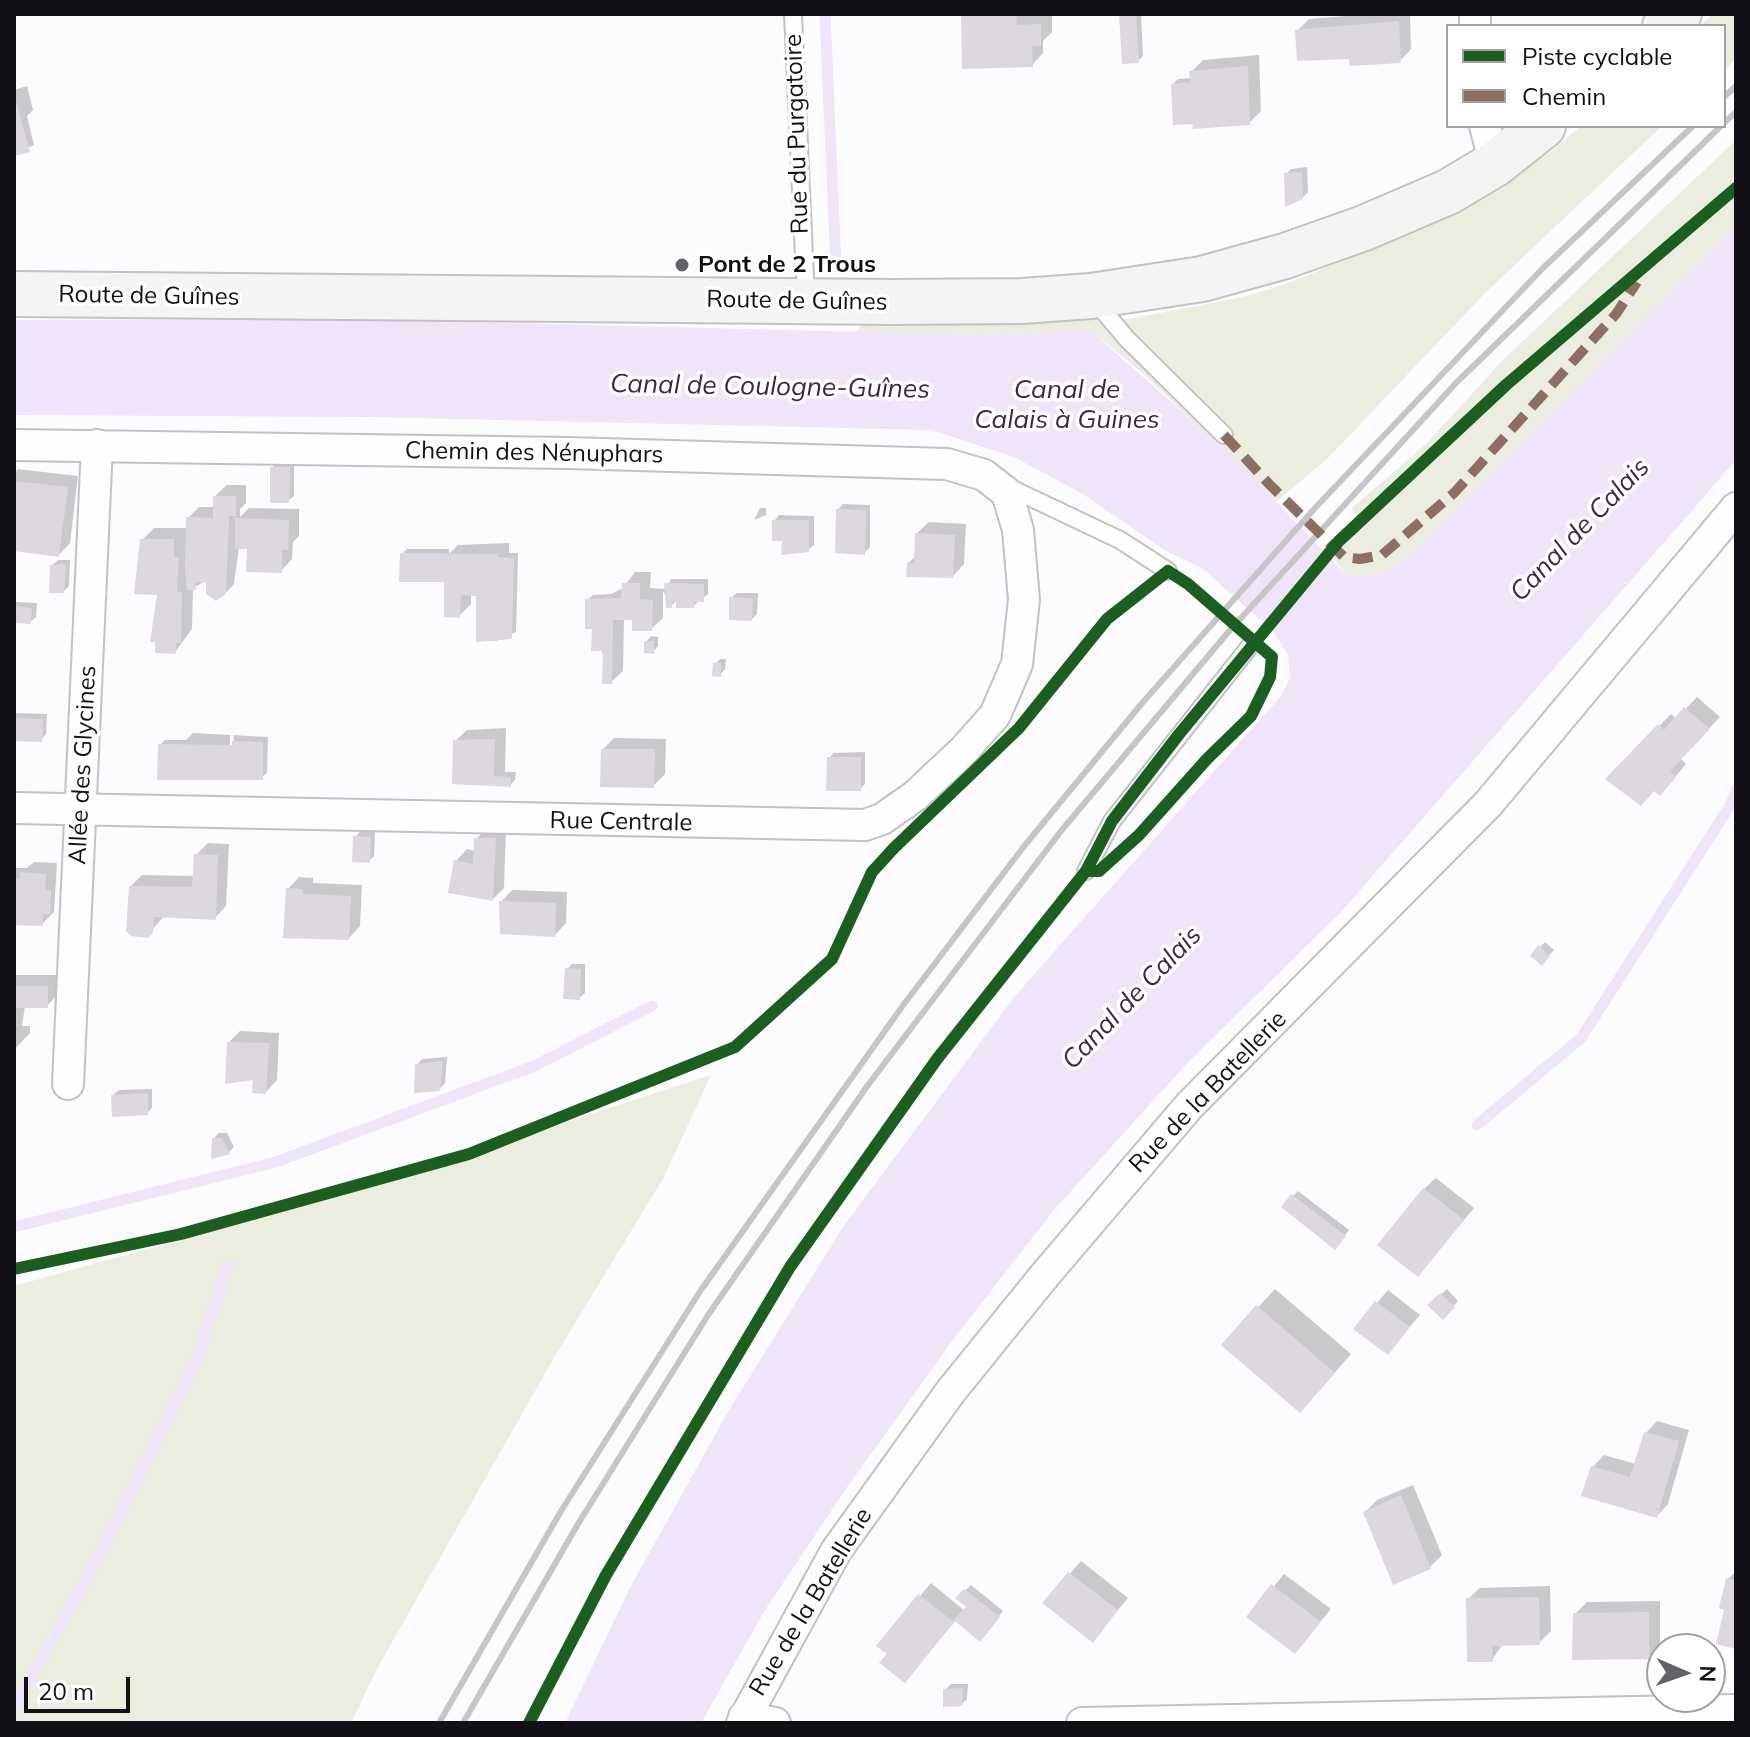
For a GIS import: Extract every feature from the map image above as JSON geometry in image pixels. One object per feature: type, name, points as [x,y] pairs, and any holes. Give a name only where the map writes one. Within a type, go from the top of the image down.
[{"type":"main road","name":"Route de Guînes","points":[[14,294],[806,301],[1022,301],[1091,296],[1202,279],[1285,256],[1423,204],[1490,145],[1537,128]]},
{"type":"street","name":"Chemin des Nénuphars","points":[[14,445],[909,461],[947,464],[995,481]]},
{"type":"street","name":"Allée des Glycines","points":[[68,1084],[97,445]]},
{"type":"street","name":"Rue Centrale","points":[[14,808],[865,825],[882,819],[915,796],[985,728],[1003,699],[1017,664],[1024,620],[1018,530],[1010,501],[995,481]]},
{"type":"street","name":"Rue de la Batellerie","points":[[743,1720],[836,1551],[951,1391],[1045,1275],[1189,1106],[1488,804],[1736,508]]},
{"type":"street","points":[[1082,1723],[1736,1710]]},
{"type":"street","points":[[743,1720],[775,1723]]},
{"type":"lane","name":"Rue du Purgatoire","points":[[793,14],[806,301]]},
{"type":"lane","points":[[1091,296],[1127,339],[1224,435]]},
{"type":"lane","points":[[995,481],[1120,540],[1168,571]]},
{"type":"lane","points":[[1086,871],[1112,821],[1250,646]]},
{"type":"shaded area","points":[[1713,14],[1736,14],[1736,59],[1726,68],[1726,24],[1701,24]]},
{"type":"shaded area","points":[[1579,128],[1660,128],[1485,293],[1327,459],[1276,502],[1145,375],[1090,330],[986,335],[855,333],[865,321],[1129,319],[1243,297],[1286,284],[1449,217],[1552,151]]},
{"type":"shaded area","points":[[1736,140],[1736,226],[1407,558],[1385,572],[1361,577],[1345,574],[1334,559],[1360,525],[1352,508],[1426,444],[1504,359]]},
{"type":"shaded area","points":[[711,1075],[664,1177],[555,1356],[379,1665],[351,1723],[14,1723],[14,1286],[326,1200]]},
{"type":"water","points":[[1736,226],[1736,460],[1340,913],[1190,1060],[1053,1211],[952,1341],[845,1490],[765,1610],[701,1723],[565,1723],[631,1586],[729,1410],[843,1227],[1015,996],[1281,696],[1290,678],[1288,655],[1274,632],[1202,568],[1166,551],[1083,494],[1014,457],[932,430],[369,417],[14,415],[14,320],[349,319],[986,335],[1090,330],[1239,462],[1345,574],[1361,577],[1385,572],[1407,558]]},
{"type":"building","points":[[961,14],[1016,14],[1017,25],[1041,24],[1041,46],[1032,46],[1033,67],[962,69]]},
{"type":"building","points":[[1119,14],[1136,14],[1139,63],[1122,64]]},
{"type":"building","points":[[1399,21],[1401,63],[1350,66],[1349,59],[1297,61],[1295,30]]},
{"type":"building","points":[[1248,66],[1250,125],[1192,129],[1193,124],[1173,125],[1171,84],[1190,82],[1189,71]]},
{"type":"building","points":[[14,94],[30,152],[14,156]]},
{"type":"building","points":[[1302,172],[1303,199],[1285,207],[1284,173]]},
{"type":"building","points":[[270,467],[290,467],[289,503],[270,503]]},
{"type":"building","points":[[14,481],[68,487],[59,557],[14,551]]},
{"type":"building","points":[[213,496],[236,496],[236,516],[229,516],[226,593],[216,601],[206,594],[206,582],[196,582],[196,590],[187,590],[185,569],[186,517],[213,518]]},
{"type":"building","points":[[836,509],[866,510],[865,555],[835,553]]},
{"type":"building","points":[[235,518],[289,520],[288,550],[282,550],[282,573],[246,572],[247,549],[235,549]]},
{"type":"building","points":[[772,520],[809,520],[809,552],[781,555],[782,541],[772,541]]},
{"type":"building","points":[[915,533],[955,535],[953,578],[906,577],[907,563],[914,563]]},
{"type":"building","points":[[140,539],[174,539],[174,557],[179,557],[177,592],[182,592],[181,643],[176,643],[176,654],[155,653],[155,642],[150,642],[157,595],[134,594]]},
{"type":"building","points":[[400,553],[498,554],[498,557],[514,558],[512,639],[476,642],[476,596],[461,595],[460,618],[444,617],[444,582],[399,582]]},
{"type":"building","points":[[66,564],[64,593],[49,593],[50,565]]},
{"type":"building","points":[[622,583],[640,583],[640,599],[653,600],[652,631],[632,631],[632,620],[613,620],[612,684],[602,684],[603,651],[591,651],[592,629],[585,629],[585,599],[621,598]]},
{"type":"building","points":[[664,583],[704,584],[704,602],[693,602],[694,608],[676,608],[676,602],[672,601],[672,608],[666,608]]},
{"type":"building","points":[[729,597],[753,598],[752,621],[729,620]]},
{"type":"building","points":[[14,606],[32,608],[31,624],[14,623]]},
{"type":"building","points":[[644,641],[654,641],[654,654],[644,653]]},
{"type":"building","points":[[713,663],[721,663],[721,677],[712,676]]},
{"type":"building","points":[[1684,707],[1710,729],[1670,771],[1676,777],[1660,796],[1654,791],[1641,806],[1605,779],[1658,724],[1664,730]]},
{"type":"building","points":[[14,718],[43,719],[42,742],[14,741]]},
{"type":"building","points":[[495,739],[494,776],[511,777],[511,787],[452,784],[453,740]]},
{"type":"building","points":[[232,741],[263,742],[263,780],[157,780],[158,744],[232,745]]},
{"type":"building","points":[[601,749],[655,749],[654,788],[600,787]]},
{"type":"building","points":[[827,757],[861,757],[861,791],[826,791]]},
{"type":"building","points":[[353,836],[371,837],[370,863],[352,862]]},
{"type":"building","points":[[474,838],[496,838],[493,901],[448,893],[454,860],[473,864]]},
{"type":"building","points":[[194,854],[218,855],[216,920],[154,917],[153,933],[148,938],[131,936],[126,931],[129,886],[192,887]]},
{"type":"building","points":[[20,872],[46,874],[45,890],[51,890],[50,914],[43,914],[43,926],[14,925],[14,879],[20,879]]},
{"type":"building","points":[[286,888],[303,889],[303,894],[351,896],[349,940],[283,938]]},
{"type":"building","points":[[499,901],[556,903],[555,937],[500,934]]},
{"type":"building","points":[[1538,945],[1550,956],[1542,966],[1530,956]]},
{"type":"building","points":[[565,968],[581,969],[580,1000],[563,999]]},
{"type":"building","points":[[14,986],[48,986],[48,1008],[14,1008]]},
{"type":"building","points":[[227,1042],[269,1043],[266,1094],[252,1093],[253,1080],[225,1084]]},
{"type":"building","points":[[443,1061],[440,1091],[414,1093],[415,1064]]},
{"type":"building","points":[[148,1093],[148,1115],[112,1117],[111,1095]]},
{"type":"building","points":[[212,1138],[222,1138],[230,1154],[211,1159]]},
{"type":"building","points":[[1423,1188],[1464,1220],[1418,1277],[1377,1245]]},
{"type":"building","points":[[1291,1194],[1346,1236],[1335,1250],[1281,1207]]},
{"type":"building","points":[[1440,1293],[1455,1307],[1443,1320],[1427,1305]]},
{"type":"building","points":[[1375,1301],[1410,1327],[1388,1355],[1353,1329]]},
{"type":"building","points":[[1256,1305],[1335,1373],[1300,1413],[1221,1345]]},
{"type":"building","points":[[1644,1432],[1679,1441],[1657,1518],[1581,1496],[1591,1466],[1630,1477]]},
{"type":"building","points":[[1401,1495],[1431,1569],[1393,1585],[1363,1512]]},
{"type":"building","points":[[1068,1572],[1118,1610],[1093,1643],[1042,1603]]},
{"type":"building","points":[[1726,1578],[1736,1581],[1736,1649],[1726,1646],[1726,1633],[1719,1633],[1724,1610],[1719,1608]]},
{"type":"building","points":[[1271,1584],[1321,1622],[1295,1654],[1246,1617]]},
{"type":"building","points":[[964,1589],[1000,1617],[980,1642],[954,1620],[966,1607],[955,1598]]},
{"type":"building","points":[[918,1594],[954,1622],[905,1683],[879,1663],[887,1654],[876,1646]]},
{"type":"building","points":[[1539,1597],[1540,1645],[1492,1646],[1493,1662],[1467,1662],[1466,1598]]},
{"type":"building","points":[[1649,1612],[1646,1659],[1572,1660],[1573,1613]]},
{"type":"building","points":[[963,1688],[962,1706],[943,1707],[943,1689]]},
{"type":"waterway","points":[[825,14],[836,267]]},
{"type":"waterway","points":[[1477,1125],[1581,1038],[1731,804],[1736,790]]},
{"type":"waterway","points":[[14,1227],[276,1162],[534,1066],[652,1006]]},
{"type":"waterway","points":[[14,1708],[104,1546],[195,1364],[228,1264]]},
{"type":"railway","points":[[1726,95],[1736,86]]},
{"type":"railway","points":[[1726,121],[1736,112]]},
{"type":"railway","points":[[439,1723],[561,1511],[701,1290],[904,1004],[1025,845],[1143,702],[1315,508],[1543,268],[1691,128]]},
{"type":"railway","points":[[463,1723],[578,1524],[708,1315],[868,1085],[1061,831],[1230,630],[1456,383],[1719,128]]},
{"type":"marked path","points":[[1224,435],[1344,557],[1360,559],[1382,555],[1454,493],[1616,314],[1637,282]]},
{"type":"cycle path","points":[[529,1723],[606,1575],[790,1267],[937,1059],[1086,871],[1112,821],[1180,733],[1339,541],[1506,385],[1736,188]]},
{"type":"cycle path","points":[[14,1269],[181,1234],[469,1154],[735,1047],[832,959],[872,872],[1019,728],[1107,619],[1168,571],[1188,584],[1272,657],[1270,677],[1251,716],[1207,759],[1139,835],[1099,871],[1086,871]]},
{"type":"place","name":"Pont de 2 Trous","points":[[682,265]]},
{"type":"water label","name":"Canal de Coulogne-Guînes","points":[[770,387]]},
{"type":"water label","name":"Canal de Calais à Guines","points":[[1067,405]]},
{"type":"water label","name":"Canal de Calais","points":[[1580,530]]},
{"type":"water label","name":"Canal de Calais","points":[[1132,998]]}]
